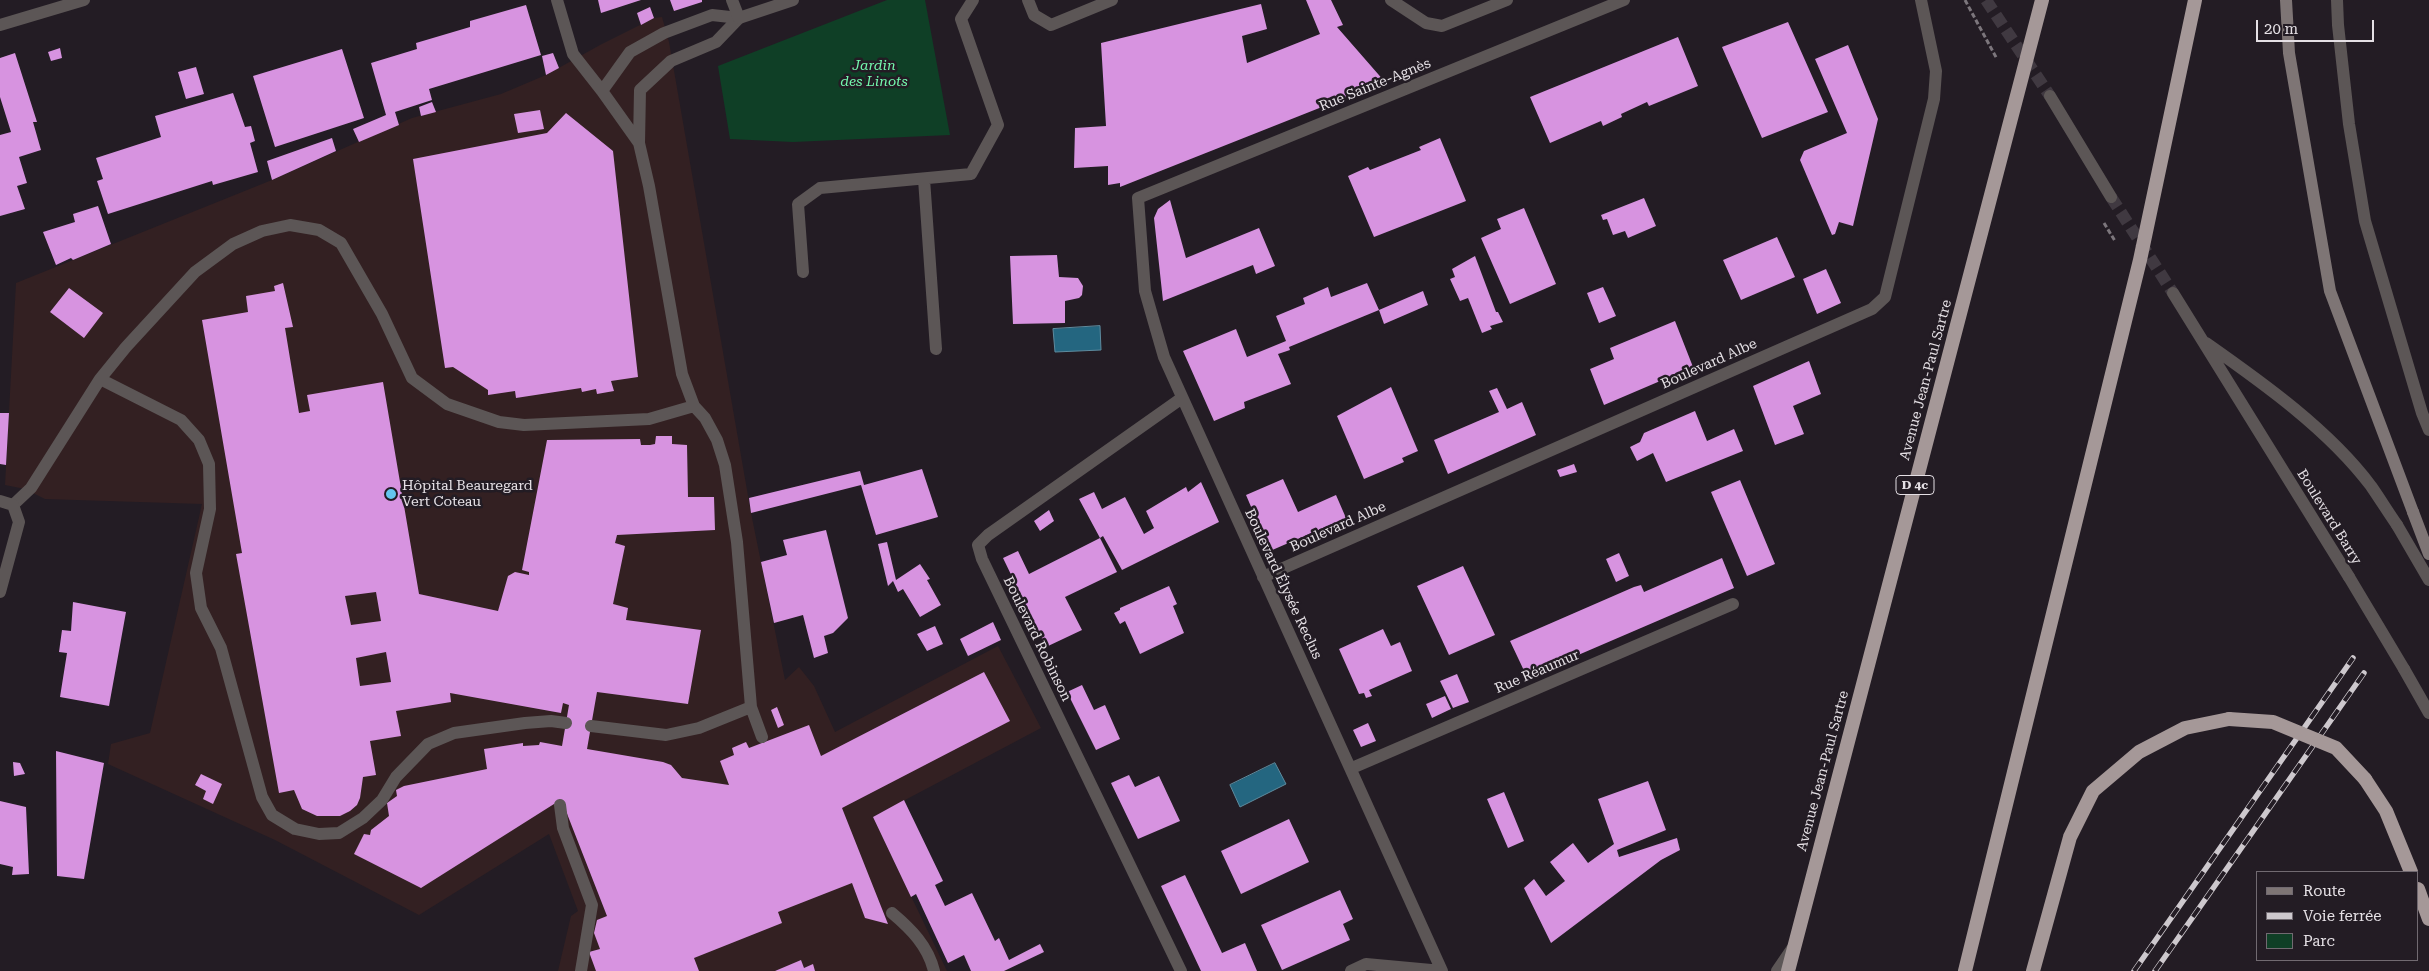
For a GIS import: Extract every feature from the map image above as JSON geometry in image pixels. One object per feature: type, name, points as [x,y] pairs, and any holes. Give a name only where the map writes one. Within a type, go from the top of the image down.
[{"type":"highway","name":"Avenue Jean-Paul Sartre","points":[[1788,971],[2042,0]]},
{"type":"highway","points":[[1965,971],[2140,260],[2195,0]]},
{"type":"highway","points":[[2034,971],[2070,837],[2093,790],[2139,752],[2185,728],[2230,719],[2273,722],[2336,748],[2365,779],[2386,811],[2411,871]]},
{"type":"highway","points":[[2419,892],[2429,918]]},
{"type":"main road","points":[[2286,0],[2289,53],[2330,291],[2429,554]]},
{"type":"street","points":[[0,25],[84,0]]},
{"type":"street","points":[[557,0],[573,54],[639,143]]},
{"type":"street","points":[[732,0],[739,18]]},
{"type":"street","points":[[602,91],[630,52],[664,33],[712,15],[739,18],[793,0]]},
{"type":"street","points":[[803,272],[798,204],[820,188],[971,174],[998,125],[961,19],[973,0]]},
{"type":"street","points":[[1028,0],[1034,14],[1051,25],[1112,0]]},
{"type":"street","points":[[1391,0],[1426,23],[1442,26],[1507,0]]},
{"type":"street","name":"Rue Sainte-Agnès","points":[[1138,198],[1624,0]]},
{"type":"street","name":"Boulevard Albe","points":[[1263,577],[1872,309],[1885,297],[1934,99],[1936,71],[1921,0]]},
{"type":"street","points":[[2338,0],[2338,25],[2349,124],[2365,221],[2422,413],[2429,430]]},
{"type":"street","points":[[739,18],[716,42],[671,61],[640,90],[639,143],[649,186],[682,374],[694,406],[705,418],[717,440],[725,465],[737,542],[751,707],[762,737]]},
{"type":"street","points":[[2050,96],[2110,197]]},
{"type":"street","points":[[924,179],[936,349]]},
{"type":"street","name":"Boulevard Élysée Reclus","points":[[1138,198],[1145,291],[1164,358],[1352,768],[1442,971]]},
{"type":"street","points":[[13,504],[31,488],[100,379],[126,347],[195,272],[233,244],[262,231],[290,225],[319,230],[341,243],[382,314],[412,378],[447,404],[500,422],[524,425],[649,419],[694,406]]},
{"type":"street","name":"Boulevard Barry","points":[[2173,293],[2349,577],[2429,713]]},
{"type":"street","name":"Boulevard Barry","points":[[2200,338],[2270,388],[2342,454],[2371,486],[2429,580]]},
{"type":"street","points":[[100,379],[181,420],[199,440],[209,464],[210,509],[196,573],[201,608],[221,648],[262,797],[272,815],[296,829],[318,834],[339,833],[363,818],[382,800],[396,776],[428,744],[463,732],[525,722],[551,721],[566,723]]},
{"type":"street","name":"Boulevard Robinson","points":[[1181,971],[986,568],[978,545],[988,535],[1182,398]]},
{"type":"street","points":[[0,501],[13,504]]},
{"type":"street","points":[[0,592],[19,522],[13,504]]},
{"type":"street","name":"Rue Réaumur","points":[[1352,768],[1733,604]]},
{"type":"street","points":[[591,726],[666,734],[699,728],[751,707]]},
{"type":"street","points":[[560,805],[563,828],[592,905],[581,971]]},
{"type":"street","points":[[892,913],[913,931],[931,959],[934,971]]},
{"type":"street","points":[[1777,971],[1793,947]]},
{"type":"street","points":[[1351,971],[1366,964],[1442,971]]},
{"type":"shaded area","name":"Hôpital Beauregard Vert Coteau","points":[[662,17],[669,42],[751,513],[785,680],[799,667],[814,686],[835,732],[998,646],[1041,728],[873,817],[947,971],[558,971],[571,916],[578,911],[549,834],[419,915],[275,840],[108,764],[111,744],[150,733],[202,504],[45,499],[25,489],[5,485],[16,283],[272,180],[412,118],[501,94],[546,75],[654,18]]},
{"type":"green space","name":"Jardin des Linots","points":[[887,0],[925,0],[950,135],[793,142],[730,139],[718,66]]},
{"type":"water","points":[[1100,326],[1101,350],[1055,352],[1053,329]]},
{"type":"water","points":[[1275,763],[1286,784],[1240,807],[1230,785]]},
{"type":"building","points":[[598,0],[641,0],[601,13]]},
{"type":"building","points":[[670,0],[702,0],[702,2],[674,11]]},
{"type":"building","points":[[1306,0],[1331,0],[1343,25],[1337,27],[1385,82],[1120,187],[1120,183],[1108,185],[1108,166],[1074,168],[1075,128],[1106,126],[1101,43],[1261,4],[1267,29],[1242,36],[1247,63],[1320,34]]},
{"type":"building","points":[[526,5],[541,55],[429,89],[432,100],[395,112],[399,125],[359,142],[353,129],[386,115],[371,63],[417,49],[416,43],[470,27],[470,21]]},
{"type":"building","points":[[650,7],[654,18],[641,25],[637,13]]},
{"type":"building","points":[[1788,22],[1828,112],[1762,138],[1722,47]]},
{"type":"building","points":[[1678,37],[1698,86],[1649,106],[1647,102],[1621,114],[1622,117],[1603,126],[1601,121],[1550,143],[1530,97]]},
{"type":"building","points":[[1848,45],[1878,119],[1853,226],[1839,222],[1835,234],[1832,235],[1800,160],[1804,151],[1847,133],[1815,59]]},
{"type":"building","points":[[60,48],[62,58],[51,61],[48,52]]},
{"type":"building","points":[[342,49],[364,118],[275,147],[253,76]]},
{"type":"building","points":[[15,53],[37,122],[33,122],[41,150],[19,157],[27,183],[17,186],[25,209],[0,216],[0,135],[11,132],[0,97],[0,58]]},
{"type":"building","points":[[553,53],[559,68],[546,75],[542,56]]},
{"type":"building","points":[[196,67],[204,94],[186,99],[178,72]]},
{"type":"building","points":[[233,93],[245,127],[251,126],[255,141],[250,143],[258,172],[213,185],[212,181],[108,214],[97,181],[103,179],[96,158],[161,137],[155,116]]},
{"type":"building","points":[[432,102],[436,112],[421,116],[419,107]]},
{"type":"building","points":[[540,110],[544,129],[518,133],[514,114]]},
{"type":"building","points":[[566,113],[613,151],[638,377],[611,381],[614,391],[597,394],[596,389],[582,392],[581,388],[516,398],[515,391],[488,395],[488,390],[453,367],[445,368],[413,159],[547,133]]},
{"type":"building","points":[[332,138],[336,151],[272,180],[267,161]]},
{"type":"building","points":[[1440,138],[1466,201],[1374,237],[1348,176],[1368,167],[1370,170],[1421,150],[1419,147]]},
{"type":"building","points":[[1644,198],[1656,226],[1628,238],[1625,231],[1613,235],[1607,219],[1603,220],[1601,215]]},
{"type":"building","points":[[1170,200],[1186,258],[1259,228],[1275,266],[1256,274],[1253,265],[1163,301],[1154,218],[1158,209]]},
{"type":"building","points":[[98,206],[111,244],[56,265],[43,232],[75,222],[73,214]]},
{"type":"building","points":[[1524,208],[1556,284],[1510,304],[1481,238],[1501,229],[1497,219]]},
{"type":"building","points":[[1777,237],[1795,277],[1741,300],[1723,260]]},
{"type":"building","points":[[1057,255],[1059,277],[1078,278],[1083,286],[1082,295],[1079,298],[1065,301],[1065,323],[1013,324],[1010,256]]},
{"type":"building","points":[[1475,256],[1496,312],[1498,312],[1503,322],[1490,326],[1492,329],[1482,333],[1468,298],[1460,301],[1450,279],[1455,277],[1452,269]]},
{"type":"building","points":[[1826,269],[1841,303],[1817,314],[1803,279]]},
{"type":"building","points":[[283,283],[293,327],[285,328],[299,413],[310,411],[307,395],[383,382],[419,594],[498,611],[508,576],[515,572],[529,575],[529,572],[522,570],[547,440],[640,439],[641,445],[650,445],[655,444],[656,436],[672,436],[672,444],[687,445],[688,497],[714,497],[715,530],[617,535],[615,543],[625,546],[613,604],[628,608],[626,620],[701,630],[688,704],[597,692],[587,749],[663,762],[671,765],[682,778],[729,785],[720,761],[734,755],[732,748],[746,742],[749,748],[809,725],[821,756],[984,672],[1010,721],[842,808],[888,924],[865,918],[852,883],[778,912],[782,923],[694,958],[699,971],[596,971],[589,952],[600,949],[594,933],[597,920],[607,916],[564,806],[554,804],[421,888],[354,854],[364,834],[370,835],[371,830],[389,816],[387,803],[397,796],[396,790],[404,786],[487,769],[484,749],[523,743],[523,746],[539,745],[540,742],[562,746],[569,705],[563,703],[561,713],[450,693],[451,702],[396,711],[401,736],[370,741],[376,775],[363,777],[360,798],[357,805],[350,811],[340,816],[317,816],[302,809],[294,790],[279,793],[236,554],[242,553],[202,320],[248,312],[246,296],[275,291],[274,286]],"holes":[[[376,592],[381,621],[351,625],[345,596]],[[386,652],[391,682],[360,686],[356,658]]]},
{"type":"building","points":[[1367,283],[1379,310],[1289,347],[1290,350],[1278,354],[1291,384],[1244,402],[1245,408],[1214,421],[1183,351],[1236,329],[1247,357],[1286,341],[1276,316],[1305,304],[1303,298],[1328,287],[1331,297]]},
{"type":"building","points":[[1603,287],[1616,316],[1599,323],[1587,293]]},
{"type":"building","points":[[69,288],[103,313],[84,338],[50,312]]},
{"type":"building","points":[[1423,291],[1428,305],[1384,324],[1379,310]]},
{"type":"building","points":[[1675,321],[1693,367],[1604,405],[1590,369],[1614,359],[1610,348]]},
{"type":"building","points":[[1809,361],[1821,394],[1793,406],[1804,434],[1775,445],[1753,386]]},
{"type":"building","points":[[1391,387],[1418,451],[1402,458],[1404,462],[1364,479],[1337,416]]},
{"type":"building","points":[[1497,388],[1507,409],[1522,402],[1536,435],[1448,474],[1434,440],[1499,412],[1489,391]]},
{"type":"building","points":[[1695,411],[1707,441],[1734,429],[1743,451],[1666,482],[1653,453],[1637,461],[1630,447],[1640,442],[1644,433]]},
{"type":"building","points":[[0,413],[9,413],[6,465],[0,464]]},
{"type":"building","points":[[1574,464],[1577,472],[1560,477],[1557,470]]},
{"type":"building","points":[[922,469],[938,517],[876,535],[861,485],[751,513],[749,498],[860,471],[864,485]]},
{"type":"building","points":[[1283,479],[1298,512],[1336,495],[1346,518],[1270,551],[1246,495]]},
{"type":"building","points":[[1740,480],[1775,564],[1747,576],[1711,492]]},
{"type":"building","points":[[1201,482],[1219,522],[1122,570],[1103,536],[1100,538],[1079,499],[1094,492],[1102,509],[1125,497],[1144,534],[1154,528],[1146,511],[1186,487],[1188,492]]},
{"type":"building","points":[[1049,510],[1054,521],[1040,531],[1034,521]]},
{"type":"building","points":[[826,530],[848,618],[833,633],[824,636],[828,653],[814,658],[803,615],[774,623],[761,562],[787,555],[783,540]]},
{"type":"building","points":[[1100,538],[1117,572],[1065,597],[1082,630],[1046,647],[1003,558],[1018,551],[1029,574]]},
{"type":"building","points":[[887,542],[896,580],[920,564],[930,579],[927,580],[941,605],[920,617],[903,589],[898,592],[893,581],[888,586],[878,544]]},
{"type":"building","points":[[1619,553],[1629,576],[1616,582],[1606,559]]},
{"type":"building","points":[[1722,558],[1734,588],[1527,677],[1510,641],[1634,587],[1641,585],[1644,592]]},
{"type":"building","points":[[1463,566],[1495,635],[1449,655],[1417,586]]},
{"type":"building","points":[[1169,586],[1177,604],[1173,606],[1184,633],[1140,654],[1125,621],[1120,624],[1114,613],[1120,610],[1120,608]]},
{"type":"building","points":[[73,602],[126,612],[109,706],[60,697],[67,653],[59,652],[62,630],[71,631]]},
{"type":"building","points":[[993,622],[1001,640],[968,656],[960,639]]},
{"type":"building","points":[[935,626],[943,644],[927,651],[917,634]]},
{"type":"building","points":[[1383,629],[1391,646],[1400,642],[1412,671],[1369,690],[1372,696],[1366,698],[1364,693],[1359,694],[1339,649]]},
{"type":"building","points":[[1457,674],[1469,702],[1453,708],[1440,681]]},
{"type":"building","points":[[1082,685],[1094,710],[1105,705],[1120,739],[1096,750],[1067,692]]},
{"type":"building","points":[[1445,696],[1451,709],[1432,718],[1426,704]]},
{"type":"building","points":[[777,707],[784,725],[778,728],[771,710]]},
{"type":"building","points":[[1368,723],[1376,741],[1361,747],[1353,730]]},
{"type":"building","points":[[56,751],[104,763],[84,879],[57,876]]},
{"type":"building","points":[[13,762],[20,763],[25,774],[14,776]]},
{"type":"building","points":[[201,774],[222,784],[213,804],[203,799],[206,791],[195,785]]},
{"type":"building","points":[[1129,775],[1135,787],[1159,776],[1180,821],[1138,839],[1111,783]]},
{"type":"building","points":[[1648,781],[1666,830],[1617,850],[1619,857],[1677,838],[1680,850],[1661,860],[1551,943],[1524,888],[1534,879],[1546,896],[1565,881],[1550,862],[1573,843],[1588,863],[1614,844],[1598,799]]},
{"type":"building","points":[[1504,792],[1524,841],[1508,848],[1487,799]]},
{"type":"building","points":[[904,800],[943,881],[935,885],[945,906],[972,893],[995,941],[999,938],[1009,960],[1040,944],[1044,952],[1004,971],[971,971],[964,955],[948,963],[916,894],[911,897],[873,817]]},
{"type":"building","points":[[0,801],[26,807],[29,874],[12,875],[13,867],[0,864]]},
{"type":"building","points":[[1289,819],[1309,862],[1241,894],[1221,851]]},
{"type":"building","points":[[1185,875],[1222,953],[1245,943],[1257,971],[1201,971],[1161,886]]},
{"type":"building","points":[[1340,890],[1353,919],[1343,924],[1350,940],[1282,970],[1261,925]]},
{"type":"building","points":[[801,960],[804,968],[813,964],[815,971],[775,971]]},
{"type":"tunnel","points":[[1986,0],[2050,96]]},
{"type":"tunnel","points":[[2111,197],[2173,293]]},
{"type":"railway","points":[[2134,971],[2353,658]]},
{"type":"railway","points":[[2155,971],[2364,673]]},
{"type":"place","name":"Hôpital Beauregard Vert Coteau","points":[[391,494]]}]
